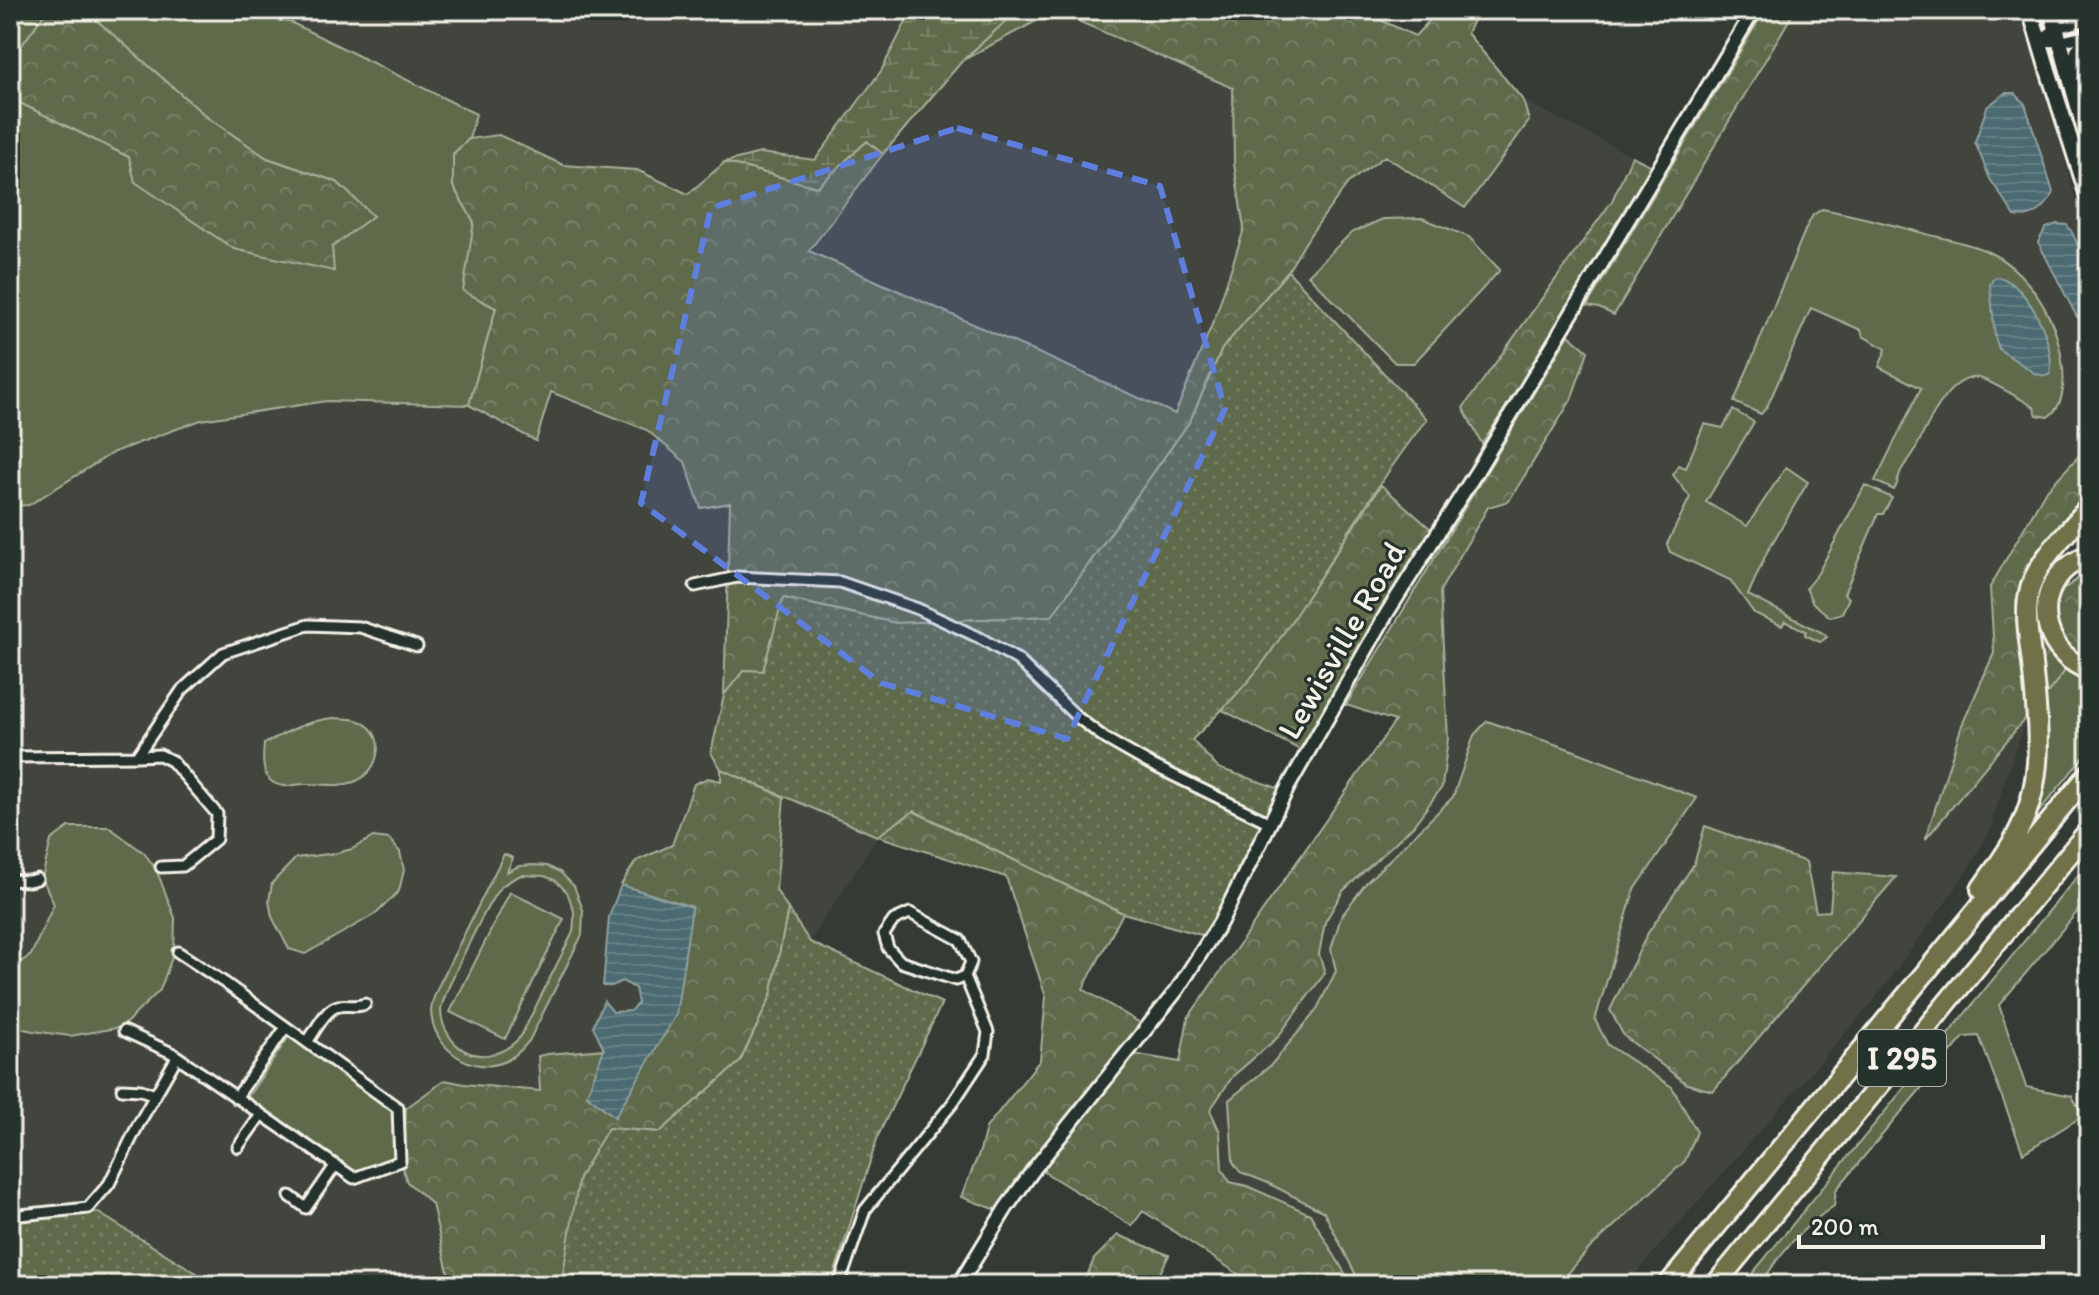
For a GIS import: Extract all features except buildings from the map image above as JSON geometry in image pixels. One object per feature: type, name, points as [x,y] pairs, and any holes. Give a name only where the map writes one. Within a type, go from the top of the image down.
[{"type":"highway","points":[[1959,933],[1966,909],[2017,835],[2035,784],[2039,742],[2027,615],[2030,587],[2042,563],[2089,507]]},
{"type":"highway","points":[[2089,554],[2061,573],[2050,591],[2046,612],[2050,636],[2056,646],[2071,662],[2089,670]]},
{"type":"highway","name":"I 295","points":[[1668,1285],[2089,774]]},
{"type":"highway","name":"I 295","points":[[1715,1285],[2089,830]]},
{"type":"main road","points":[[2030,10],[2089,199]]},
{"type":"main road","points":[[2051,10],[2089,145]]},
{"type":"main road","points":[[2070,78],[2076,67],[2076,53],[2089,38]]},
{"type":"street","name":"Lewisville Road","points":[[959,1285],[1034,1169],[1190,971],[1220,923],[1312,742],[1402,587],[1484,458],[1754,10]]},
{"type":"street","points":[[2039,41],[2089,20]]},
{"type":"street","points":[[2058,35],[2089,38]]},
{"type":"street","points":[[695,586],[737,577],[840,582],[918,609],[1018,660],[1077,717],[1106,739],[1270,823]]},
{"type":"street","points":[[137,756],[182,690],[223,653],[308,625],[360,627],[417,646]]},
{"type":"street","points":[[10,757],[160,755],[172,761],[217,814],[216,839],[183,866],[161,867]]},
{"type":"street","points":[[10,880],[37,879]]},
{"type":"street","points":[[839,1285],[865,1210],[952,1104],[985,1054],[988,1032],[965,976],[971,962],[960,940],[910,913],[894,920],[884,934],[888,948],[901,962],[956,980],[965,976]]},
{"type":"street","points":[[124,1031],[177,1057],[354,1178],[400,1161],[398,1108],[178,952]]},
{"type":"street","points":[[307,1042],[331,1009],[340,1005],[359,1007],[365,1004]]},
{"type":"street","points":[[236,1098],[286,1027]]},
{"type":"street","points":[[10,1216],[88,1208],[109,1184],[177,1057]]},
{"type":"street","points":[[122,1089],[141,1090],[155,1095]]},
{"type":"street","points":[[238,1147],[260,1116]]},
{"type":"street","points":[[290,1196],[306,1208],[335,1166]]},
{"type":"highlighted area","points":[[957,128],[1160,186],[1225,409],[1067,739],[881,683],[641,503],[711,208]]},
{"type":"shaded area","points":[[10,10],[1359,10],[1415,36],[1542,110],[1658,169],[1482,444],[1306,753],[1222,710],[1192,740],[1218,768],[1287,791],[1209,937],[1123,913],[1019,865],[1006,877],[877,837],[810,942],[942,1003],[878,1136],[831,1285],[10,1285]]},
{"type":"shaded area","points":[[1765,10],[2023,10],[2042,75],[2089,250],[2089,493],[2028,564],[2016,602],[2028,715],[1988,836],[1956,888],[1873,1002],[1625,1285],[1248,1285],[1247,1280],[1143,1211],[1132,1226],[1134,1054],[1180,1062],[1188,1018],[1395,721],[1346,705]]},
{"type":"green space","points":[[10,10],[47,10],[10,62]]},
{"type":"green space","points":[[47,10],[85,10],[208,118],[267,158],[337,182],[373,216],[332,247],[334,271],[234,249],[135,182],[129,157],[10,98],[10,62]]},
{"type":"green space","points":[[85,10],[266,10],[476,114],[469,139],[453,154],[453,186],[474,222],[464,291],[496,308],[469,405],[327,401],[201,420],[114,452],[29,505],[10,506],[10,98],[129,157],[333,271],[332,247],[372,216],[337,182],[267,158],[208,118]]},
{"type":"green space","points":[[912,10],[1018,10],[963,60],[883,154],[867,141],[817,187],[725,162],[760,153],[815,160],[881,71]]},
{"type":"green space","points":[[1018,10],[1359,10],[1415,36],[1439,10],[1478,10],[1467,33],[1523,100],[1529,121],[1465,208],[1385,156],[1348,183],[1288,271],[1222,349],[1190,421],[1052,616],[896,623],[784,598],[763,671],[744,670],[724,695],[730,503],[701,508],[685,462],[647,430],[551,392],[536,441],[469,405],[496,308],[463,291],[474,222],[453,186],[453,154],[469,139],[499,135],[563,165],[637,170],[688,194],[725,162],[817,187],[867,141],[883,154],[809,251],[1175,414],[1216,315],[1244,229],[1234,164],[1233,88],[1055,11],[963,60]]},
{"type":"green space","points":[[1765,10],[1795,10],[1614,315],[1587,306]]},
{"type":"green space","points":[[1632,156],[1658,169],[1482,444],[1463,408],[1612,201]]},
{"type":"green space","points":[[1822,209],[1971,245],[1999,258],[2013,269],[2037,295],[2059,344],[2063,384],[2061,399],[2054,412],[2048,417],[2037,415],[2034,407],[1998,386],[1979,378],[1968,379],[1948,394],[1931,417],[1901,470],[1894,490],[1875,481],[1921,388],[1879,367],[1886,349],[1863,336],[1861,330],[1811,308],[1767,407],[1761,414],[1734,402],[1806,228],[1813,215]]},
{"type":"green space","points":[[1422,218],[1469,237],[1500,270],[1414,363],[1395,363],[1308,275],[1351,233],[1383,219]]},
{"type":"green space","points":[[1288,271],[1427,419],[1385,476],[1261,665],[1192,740],[1218,768],[1287,791],[1209,937],[1123,913],[914,811],[877,836],[721,769],[711,753],[724,695],[744,670],[763,671],[783,598],[896,623],[1052,616],[1190,421],[1222,349]]},
{"type":"green space","points":[[1569,335],[1588,351],[1571,400],[1509,501],[1488,507],[1440,591],[1448,738],[1442,787],[1413,826],[1343,891],[1325,922],[1319,954],[1325,973],[1277,1038],[1233,1076],[1210,1110],[1220,1132],[1222,1169],[1230,1182],[1247,1186],[1310,1214],[1352,1285],[1248,1285],[1247,1280],[1143,1211],[1132,1226],[1041,1170],[1134,1054],[1180,1062],[1188,1018],[1395,721],[1346,705]]},
{"type":"green space","points":[[1733,410],[1754,422],[1706,502],[1747,526],[1786,467],[1808,482],[1767,552],[1748,595],[1823,633],[1827,637],[1820,642],[1785,621],[1782,626],[1754,613],[1730,580],[1670,552],[1667,544],[1690,497],[1673,475],[1678,465],[1686,468],[1704,424],[1723,428]]},
{"type":"green space","points":[[2089,445],[2089,493],[2028,564],[2016,602],[2028,715],[1925,840],[1962,725],[1994,653],[1990,587],[2045,492]]},
{"type":"green space","points":[[1381,485],[1433,531],[1306,753],[1222,710],[1268,656]]},
{"type":"green space","points":[[1865,485],[1892,498],[1883,514],[1878,514],[1844,594],[1849,598],[1842,613],[1830,617],[1812,602],[1806,588],[1818,573]]},
{"type":"green space","points":[[2089,570],[2089,640],[2077,655],[2059,637],[2053,607],[2063,590]]},
{"type":"green space","points":[[2037,636],[2044,639],[2053,655],[2067,668],[2042,700]]},
{"type":"green space","points":[[2067,668],[2089,677],[2089,750],[2030,823],[2042,700]]},
{"type":"green space","points":[[334,718],[359,721],[375,734],[378,752],[370,770],[354,782],[341,785],[286,786],[272,782],[263,765],[264,744],[307,724]]},
{"type":"green space","points":[[1487,721],[1697,798],[1634,891],[1595,1020],[1608,1045],[1672,1087],[1697,1132],[1685,1161],[1589,1249],[1558,1285],[1361,1285],[1324,1212],[1240,1172],[1233,1162],[1229,1100],[1271,1065],[1316,1011],[1336,971],[1331,949],[1341,917],[1366,883],[1453,797],[1474,735]]},
{"type":"green space","points":[[721,769],[784,797],[776,890],[788,909],[771,996],[740,1062],[660,1132],[608,1128],[562,1279],[570,1285],[451,1285],[432,1204],[407,1182],[400,1161],[404,1150],[406,1108],[445,1080],[540,1091],[538,1056],[605,1049],[587,1095],[615,1117],[692,907],[621,885],[636,861],[672,845],[694,784],[708,778],[721,781]]},
{"type":"green space","points":[[913,811],[1123,913],[1083,989],[1147,1027],[1000,1211],[961,1197],[986,1128],[1040,1060],[1046,997],[1006,877],[877,836]]},
{"type":"green space","points":[[1705,826],[1806,862],[1816,912],[1830,911],[1833,872],[1896,877],[1713,1091],[1687,1084],[1624,1036],[1610,1010],[1648,933],[1694,864]]},
{"type":"green space","points":[[69,827],[109,827],[144,853],[156,869],[175,918],[174,952],[160,990],[122,1027],[70,1036],[10,1026],[10,969],[31,955],[54,904],[42,878],[51,840]]},
{"type":"green space","points":[[373,837],[389,839],[400,852],[404,870],[399,891],[377,913],[305,954],[289,949],[272,917],[269,901],[272,883],[296,858],[352,849]]},
{"type":"green space","points":[[504,854],[513,858],[507,872],[519,866],[547,866],[560,872],[574,886],[583,910],[582,935],[529,1041],[513,1057],[493,1065],[480,1065],[467,1062],[446,1047],[433,1024],[431,1011],[438,987]],"holes":[[[521,875],[555,880],[567,892],[574,911],[573,932],[521,1036],[505,1049],[487,1055],[460,1048],[446,1030],[441,1011],[476,928],[494,896],[507,882]]]},
{"type":"green space","points":[[2089,862],[2089,898],[1999,1005],[2026,1087],[2072,1096],[2083,1116],[2023,1153],[1979,1036],[1964,1037],[1836,1190],[1834,1206],[1793,1241],[1761,1285],[1743,1285]]},
{"type":"green space","points":[[510,892],[564,919],[505,1039],[450,1012]]},
{"type":"green space","points":[[788,909],[810,942],[942,1003],[878,1136],[831,1285],[570,1285],[562,1280],[579,1178],[608,1128],[660,1132],[740,1062],[771,996]]},
{"type":"green space","points":[[290,1035],[395,1110],[396,1159],[354,1174],[245,1101]]},
{"type":"green space","points":[[97,1212],[216,1285],[10,1285],[10,1223]]},
{"type":"green space","points":[[1118,1235],[1169,1255],[1154,1285],[1083,1285],[1094,1259]]},
{"type":"water","points":[[2005,93],[2015,93],[2025,104],[2053,192],[2043,208],[2022,217],[2015,216],[1990,179],[1975,142],[1987,107]]},
{"type":"water","points":[[2057,224],[2067,225],[2082,257],[2089,308],[2089,319],[2085,321],[2077,317],[2038,242],[2046,228]]},
{"type":"water","points":[[1999,277],[2020,291],[2038,318],[2051,362],[2050,374],[2046,376],[2036,374],[1999,349],[1990,284]]},
{"type":"water","points":[[621,885],[692,907],[676,1015],[615,1117],[587,1095],[604,1049],[593,1026],[604,1001],[613,1012],[630,1011],[638,1003],[635,988],[622,981],[603,986],[609,917]]}]
